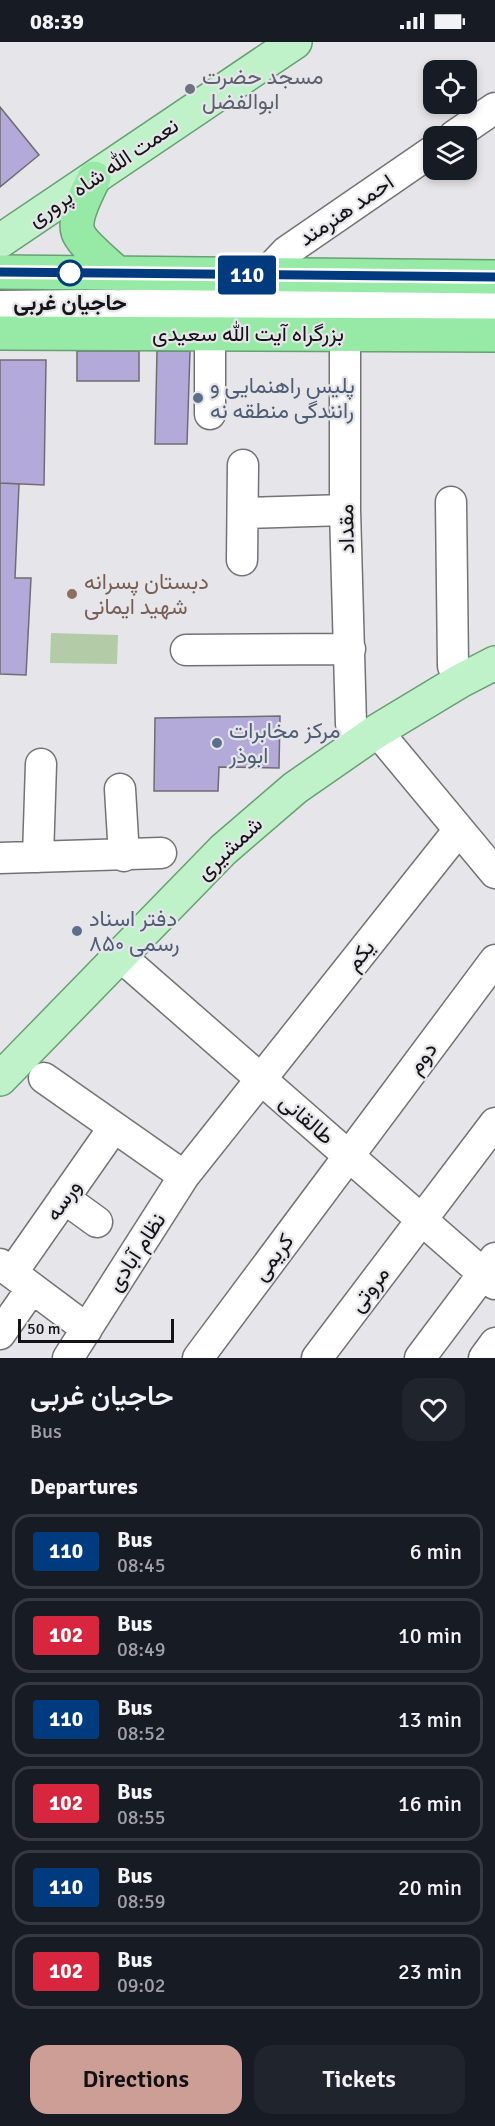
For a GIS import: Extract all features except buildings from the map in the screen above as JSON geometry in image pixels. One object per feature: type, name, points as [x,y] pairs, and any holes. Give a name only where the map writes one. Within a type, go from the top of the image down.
[{"type":"highway","points":[[94,178],[81,208],[78,232],[89,247],[118,273]]},
{"type":"highway","points":[[0,272],[495,277]]},
{"type":"highway","name":"بزرگراه آیت الله سعیدی","points":[[0,333],[495,335]]},
{"type":"main road","name":"نعمت الله شاه پروری","points":[[0,241],[295,42]]},
{"type":"main road","name":"شمشیری","points":[[0,1047],[363,728],[456,674],[495,642]]},
{"type":"main road","name":"شمشیری","points":[[456,674],[495,663]]},
{"type":"main road","name":"شمشیری","points":[[0,1079],[112,948]]},
{"type":"street","points":[[469,126],[495,108]]},
{"type":"street","name":"احمد هنرمند","points":[[264,275],[287,251],[423,158]]},
{"type":"street","points":[[0,297],[495,298]]},
{"type":"street","points":[[0,306],[254,303],[495,306]]},
{"type":"street","points":[[210,333],[210,414]]},
{"type":"street","name":"مقداد","points":[[345,333],[345,510],[350,649],[363,728]]},
{"type":"street","points":[[242,560],[243,465]]},
{"type":"street","points":[[451,502],[456,674]]},
{"type":"street","points":[[243,513],[345,510]]},
{"type":"street","points":[[186,650],[350,649]]},
{"type":"street","points":[[363,728],[495,873]]},
{"type":"street","points":[[38,857],[41,764]]},
{"type":"street","points":[[120,789],[124,855]]},
{"type":"street","name":"یکم","points":[[184,1176],[458,831]]},
{"type":"street","points":[[0,858],[161,854]]},
{"type":"street","name":"طالقانی","points":[[112,948],[422,1220],[491,1272]]},
{"type":"street","name":"دوم","points":[[349,1156],[495,960]]},
{"type":"street","points":[[44,1078],[184,1176]]},
{"type":"street","name":"مروتی","points":[[317,1358],[495,1123]]},
{"type":"street","name":"ورسه","points":[[0,1334],[15,1275],[64,1198],[114,1127]]},
{"type":"street","name":"کریمی","points":[[198,1358],[349,1156]]},
{"type":"street","name":"نظام آبادی","points":[[68,1358],[184,1176]]},
{"type":"street","points":[[64,1198],[97,1222]]},
{"type":"street","points":[[420,1358],[491,1272]]},
{"type":"street","points":[[15,1275],[87,1329]]},
{"type":"street","points":[[484,1358],[495,1343]]},
{"type":"green space","points":[[51,633],[118,635],[117,664],[50,663]]},
{"type":"bus line","name":"110","points":[[0,272],[495,277]]},
{"type":"place","name":"مسجد حضرت ابوالفضل","points":[[190,89]]},
{"type":"place","name":"حاجیان غربی","points":[[70,273]]},
{"type":"place","name":"پلیس راهنمایی و رانندگی منطقه نه","points":[[198,398]]},
{"type":"place","name":"دبستان پسرانه شهید ایمانی","points":[[72,594]]},
{"type":"place","name":"مرکز مخابرات ابوذر","points":[[217,743]]},
{"type":"place","name":"دفتر اسناد رسمی ۸۵۰","points":[[77,931]]}]
